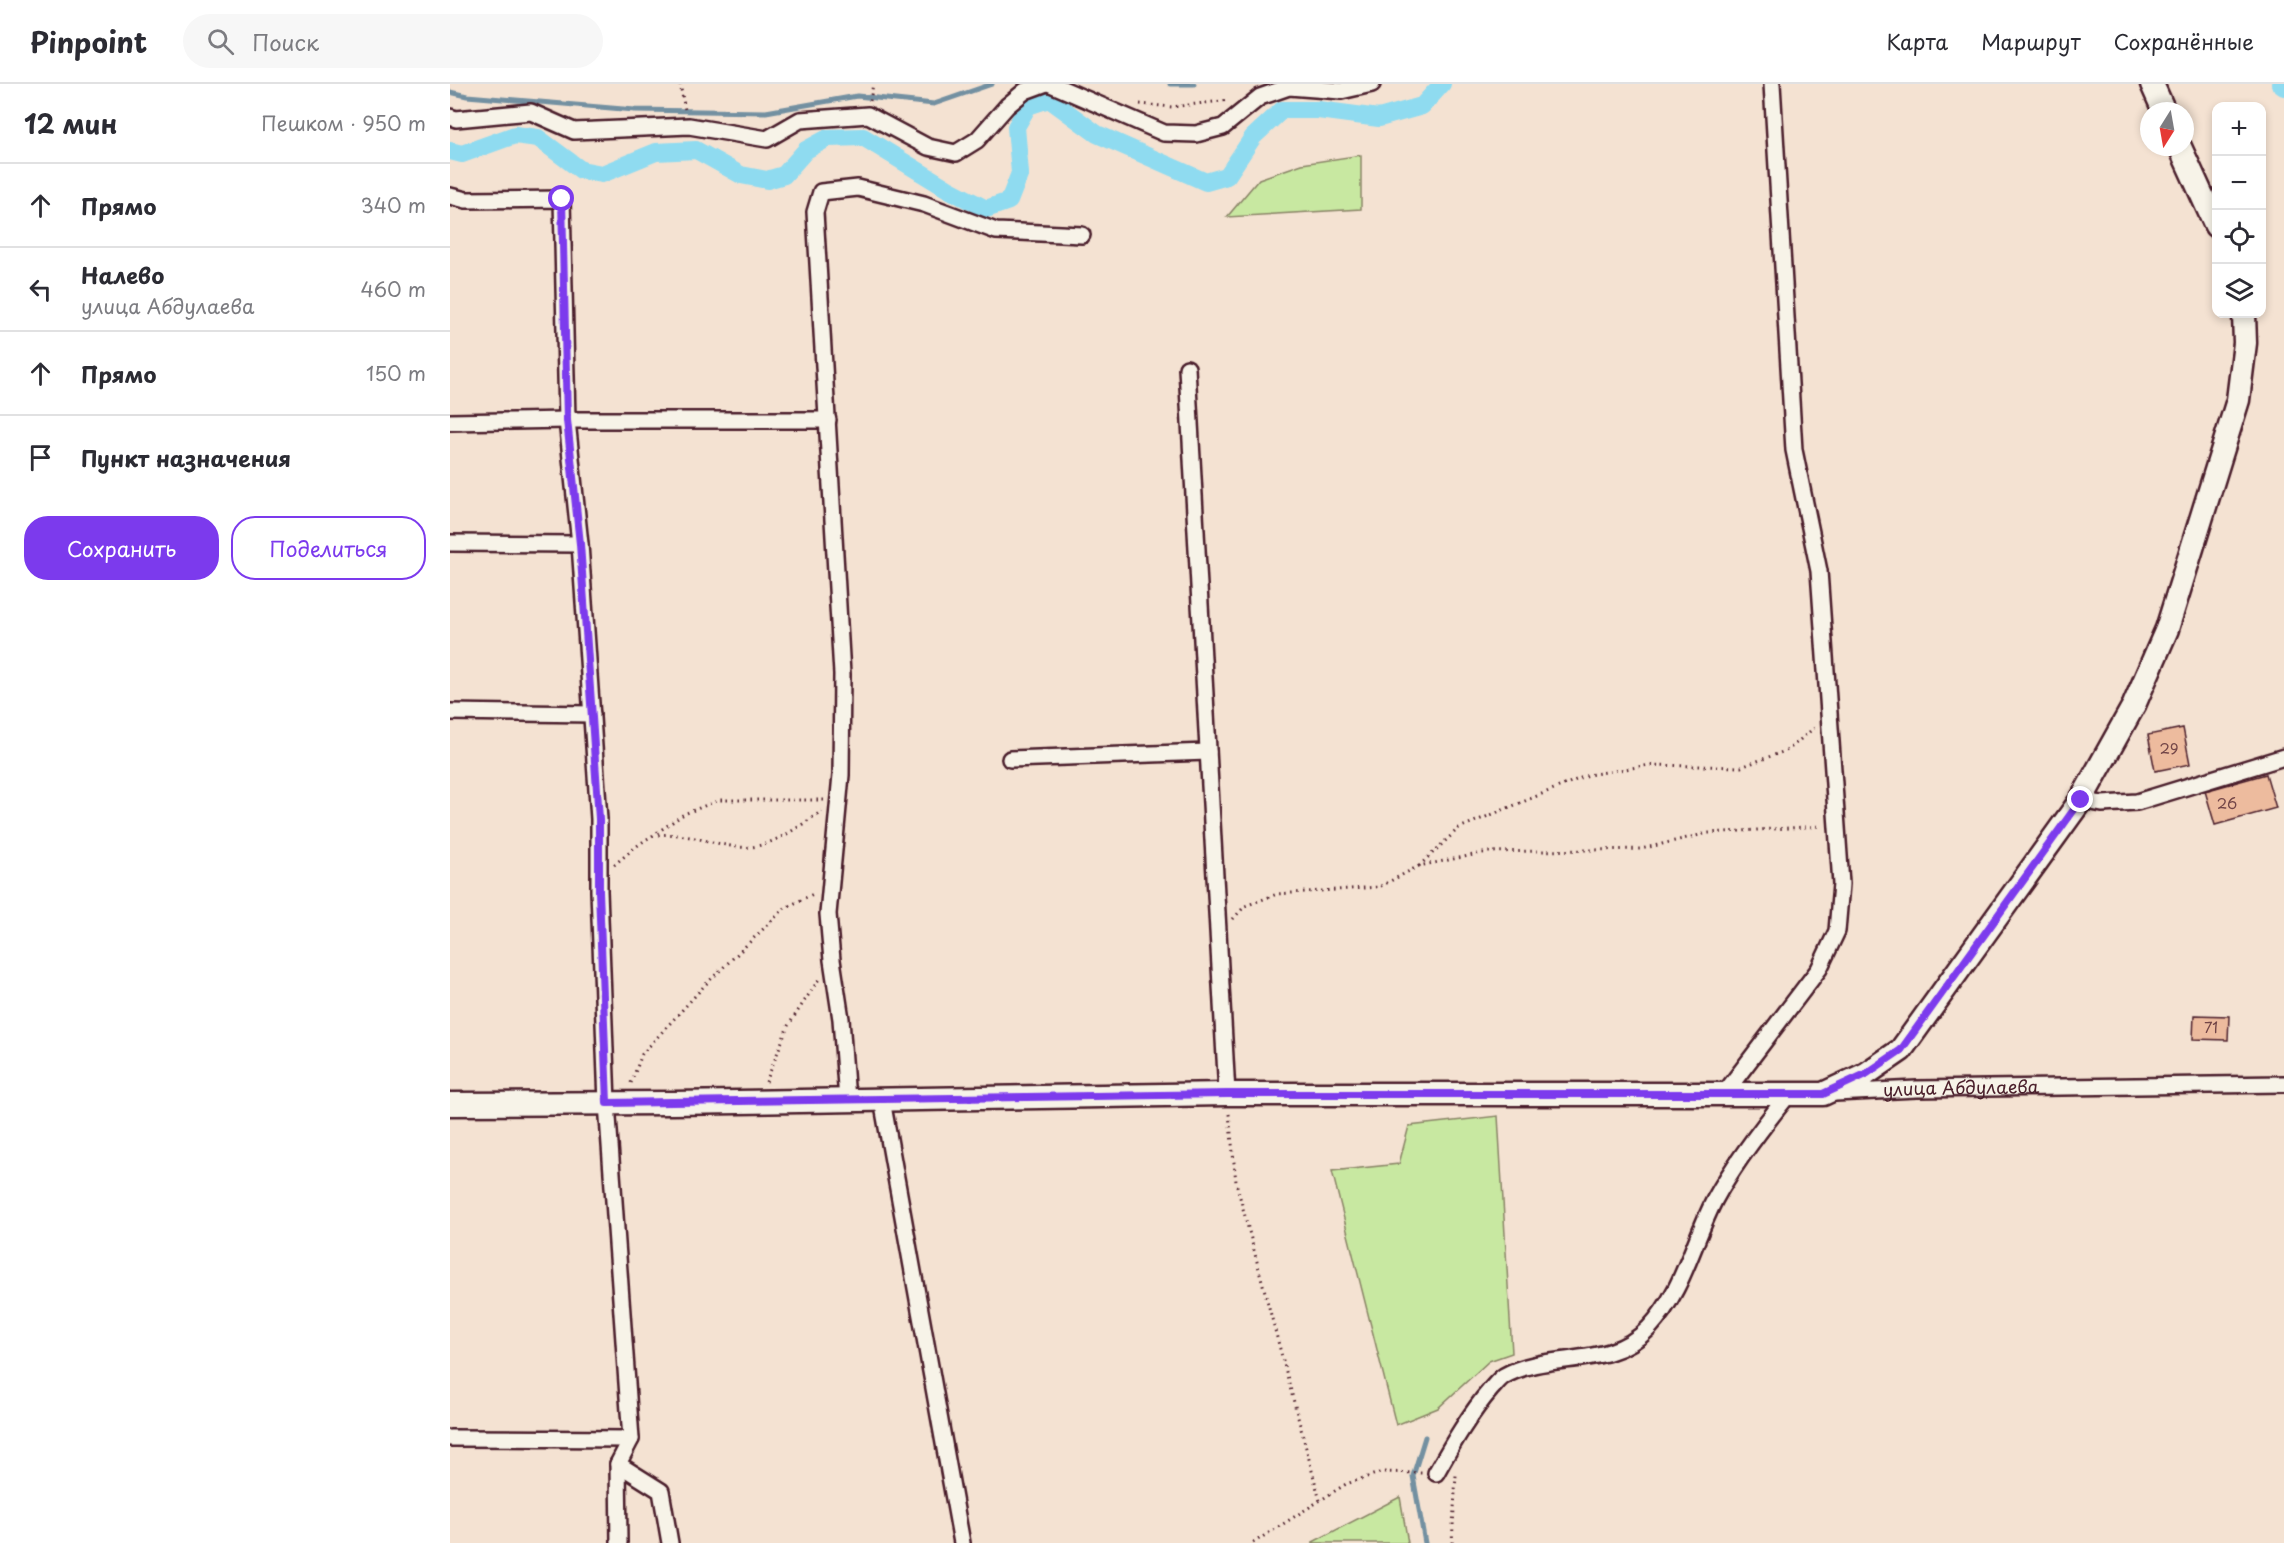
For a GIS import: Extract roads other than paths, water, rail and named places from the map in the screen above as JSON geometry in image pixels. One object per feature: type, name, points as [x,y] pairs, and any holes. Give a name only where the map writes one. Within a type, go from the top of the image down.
[{"type":"main road","points":[[2152,84],[2160,102]]},
{"type":"main road","points":[[2184,156],[2212,215]]},
{"type":"main road","points":[[1823,1094],[1866,1074],[1901,1050],[2081,800],[2134,705],[2167,630],[2238,400],[2245,343],[2244,318]]},
{"type":"main road","name":"улица Абдулаева","points":[[450,1104],[847,1101],[1227,1094],[1823,1094]]},
{"type":"street","points":[[450,117],[456,119],[531,112],[574,131],[689,126],[766,139],[800,120],[868,115],[928,147],[956,153],[977,140],[1007,106],[1025,91],[1044,84]]},
{"type":"street","points":[[1051,84],[1164,133],[1196,134],[1223,127],[1260,96],[1289,87],[1341,91],[1372,84]]},
{"type":"street","points":[[1724,1094],[1819,969],[1837,931],[1841,884],[1820,571],[1794,450],[1772,84]]},
{"type":"street","points":[[847,1101],[841,1018],[828,914],[841,775],[842,674],[815,212],[821,192],[858,188],[924,204],[996,231],[1082,235]]},
{"type":"street","points":[[450,196],[465,200],[562,199],[567,420],[580,544],[599,819],[599,876],[615,1103],[631,1439],[618,1464],[619,1543]]},
{"type":"street","points":[[1187,368],[1227,1094]]},
{"type":"street","points":[[450,422],[828,420]]},
{"type":"street","points":[[450,543],[580,544]]},
{"type":"street","points":[[450,712],[592,714]]},
{"type":"street","points":[[1010,759],[1208,752]]},
{"type":"street","points":[[2081,800],[2102,804],[2138,802],[2284,757]]},
{"type":"street","name":"улица Абдулаева","points":[[1823,1094],[1917,1089],[2284,1084]]},
{"type":"street","points":[[1436,1473],[1472,1411],[1502,1377],[1534,1365],[1596,1357],[1623,1347],[1648,1329],[1673,1295],[1716,1198],[1765,1123],[1789,1094]]},
{"type":"street","points":[[882,1100],[962,1543]]},
{"type":"street","points":[[450,1438],[631,1439]]},
{"type":"street","points":[[618,1464],[661,1491],[670,1543]]},
{"type":"waterway","points":[[450,92],[467,96],[635,110],[766,112],[857,96],[934,104],[992,84]]},
{"type":"waterway","points":[[1170,84],[1194,84]]},
{"type":"waterway","points":[[450,151],[462,154],[515,135],[538,138],[581,170],[602,174],[656,152],[696,150],[741,175],[767,180],[784,175],[806,150],[828,138],[863,137],[948,189],[986,209],[1009,201],[1020,173],[1016,127],[1028,106],[1049,99],[1097,134],[1206,182],[1227,176],[1253,137],[1282,110],[1318,110],[1379,118],[1422,106],[1442,84]]},
{"type":"waterway","points":[[2280,84],[2284,87]]},
{"type":"waterway","points":[[1425,1437],[1413,1476],[1425,1543]]}]
